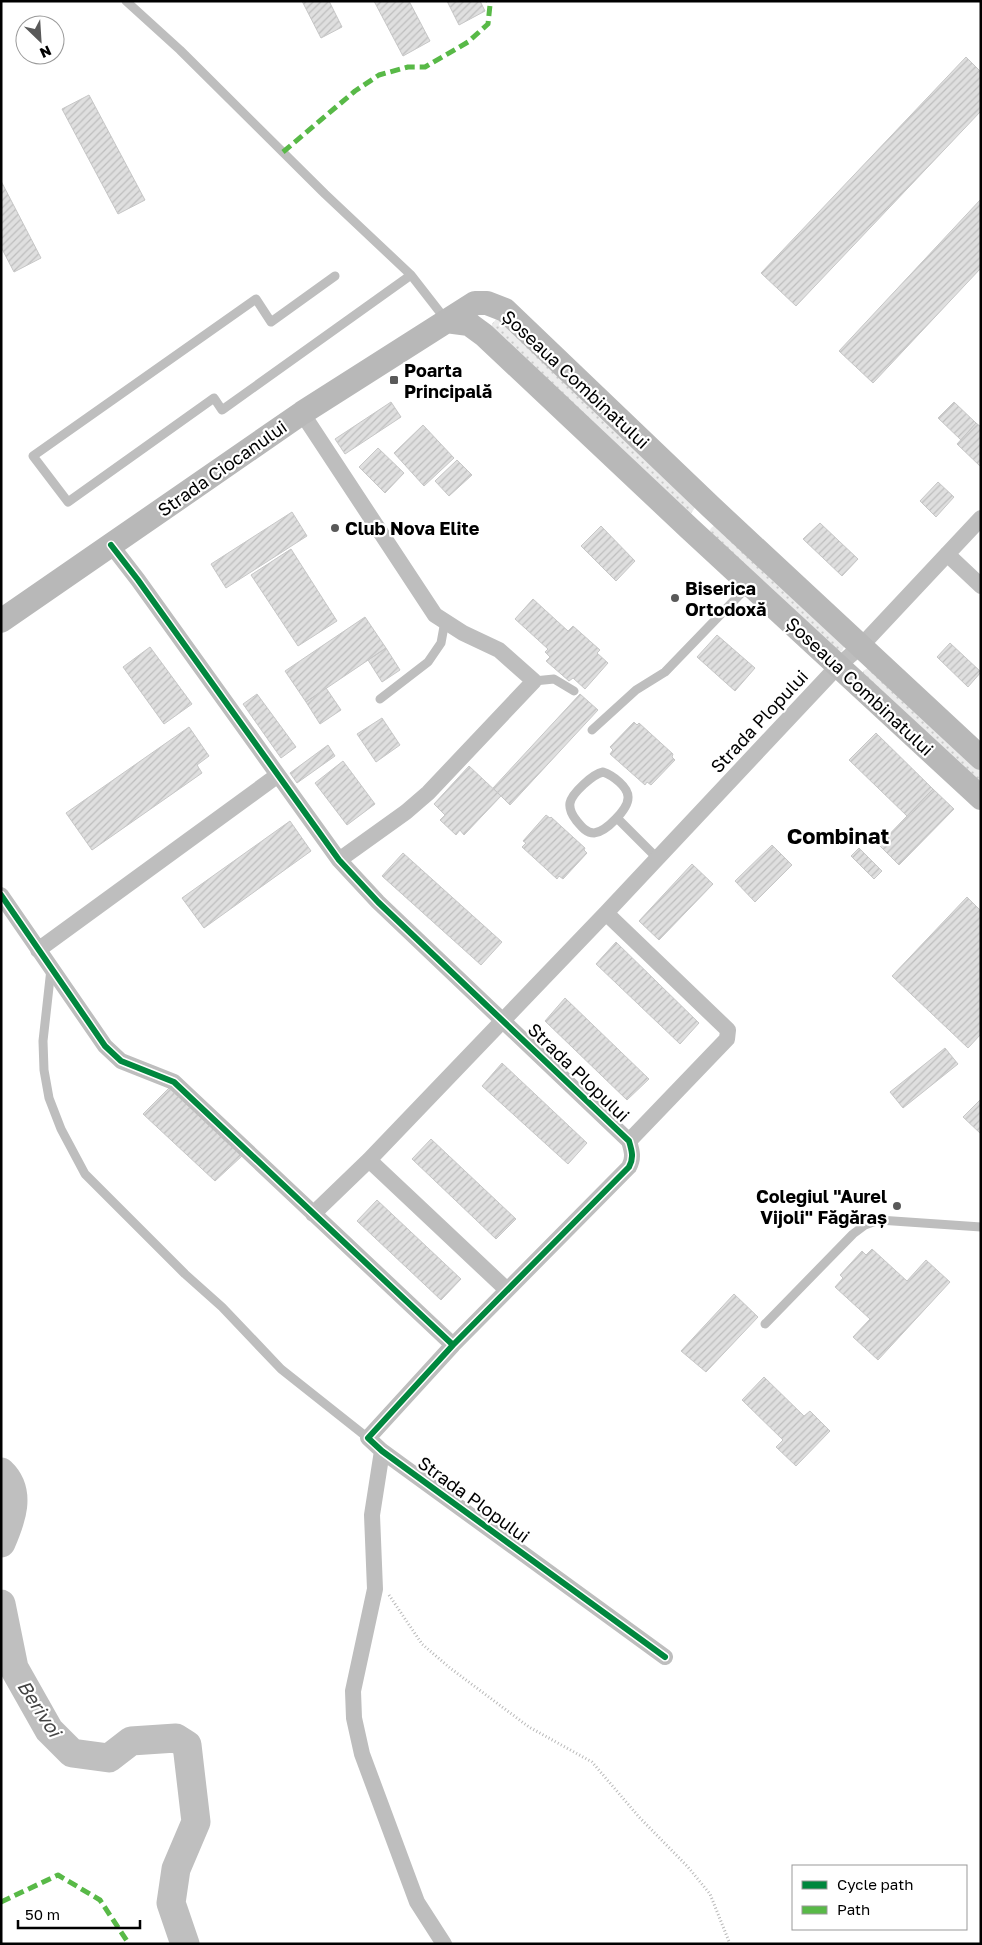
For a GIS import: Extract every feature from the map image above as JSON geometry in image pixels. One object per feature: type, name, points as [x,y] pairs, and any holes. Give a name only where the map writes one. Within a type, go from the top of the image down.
[{"type":"main road","name":"Șoseaua Combinatului","points":[[446,321],[475,303],[487,303],[505,310],[711,507],[981,758]]},
{"type":"main road","name":"Strada Ciocanului","points":[[1,621],[302,413],[446,321]]},
{"type":"main road","name":"Șoseaua Combinatului","points":[[446,321],[470,324],[484,335],[750,585],[981,798]]},
{"type":"main road","points":[[690,529],[711,507]]},
{"type":"street","points":[[302,413],[435,615],[463,633],[499,650],[534,681],[428,793],[406,812],[339,860]]},
{"type":"street","name":"Strada Plopului","points":[[313,1214],[369,1160],[658,859],[838,666],[861,646],[981,518]]},
{"type":"street","points":[[111,545],[339,860],[378,902],[503,1020]]},
{"type":"street","points":[[947,554],[981,586]]},
{"type":"street","points":[[38,950],[278,775]]},
{"type":"street","points":[[1,895],[105,1046],[121,1060],[174,1082],[453,1345]]},
{"type":"street","points":[[606,913],[728,1030],[727,1039],[629,1141]]},
{"type":"street","name":"Strada Plopului","points":[[503,1020],[629,1141],[633,1152],[632,1161],[629,1167],[506,1289],[368,1438],[382,1451],[665,1657]]},
{"type":"street","points":[[369,1160],[506,1289]]},
{"type":"street","points":[[382,1451],[372,1515],[375,1589],[352,1690],[354,1718],[362,1754],[417,1902],[444,1944]]},
{"type":"lane","points":[[126,1],[180,50],[325,194],[411,275],[446,321]]},
{"type":"lane","points":[[335,276],[272,322],[256,299],[33,456],[68,502],[214,398],[222,410],[411,275]]},
{"type":"lane","points":[[592,730],[636,690],[665,672],[750,585]]},
{"type":"lane","points":[[380,699],[428,662],[441,643],[445,621]]},
{"type":"lane","points":[[534,681],[554,679],[574,690]]},
{"type":"lane","points":[[603,772],[610,774],[622,786],[628,796],[625,807],[617,818],[595,833],[586,831],[573,816],[570,803],[572,797],[592,777],[603,772]]},
{"type":"lane","points":[[617,818],[658,859]]},
{"type":"lane","points":[[51,968],[43,1041],[44,1070],[52,1106],[61,1129],[85,1174],[185,1274],[222,1307],[282,1369],[368,1438]]},
{"type":"lane","points":[[765,1324],[853,1234],[865,1225],[879,1220],[981,1227]]},
{"type":"path","points":[[375,1577],[400,1609],[422,1644],[429,1650],[491,1700],[529,1727],[592,1762],[639,1817],[710,1894],[730,1944]]},
{"type":"shaded area","points":[[497,318],[696,506],[690,515],[492,329],[492,324]]},
{"type":"shaded area","points":[[715,525],[845,645],[842,651],[839,652],[709,532]]},
{"type":"shaded area","points":[[870,667],[981,766],[981,789],[862,676],[863,671]]},
{"type":"building","points":[[302,1],[329,1],[342,27],[321,38]]},
{"type":"building","points":[[374,1],[409,1],[430,41],[403,56]]},
{"type":"building","points":[[447,1],[480,1],[485,11],[459,25]]},
{"type":"building","points":[[966,57],[981,72],[981,111],[796,306],[761,273]]},
{"type":"building","points":[[89,95],[145,200],[118,214],[62,109]]},
{"type":"building","points":[[1,181],[41,258],[14,272],[1,247]]},
{"type":"building","points":[[981,199],[981,268],[873,383],[839,351]]},
{"type":"building","points":[[391,402],[401,417],[345,454],[335,439]]},
{"type":"building","points":[[954,402],[976,423],[961,440],[938,418]]},
{"type":"building","points":[[976,423],[981,427],[981,467],[957,444]]},
{"type":"building","points":[[423,425],[454,458],[424,486],[394,453]]},
{"type":"building","points":[[378,448],[404,473],[385,493],[359,467]]},
{"type":"building","points":[[457,460],[472,475],[449,496],[435,481]]},
{"type":"building","points":[[938,482],[954,497],[936,517],[920,501]]},
{"type":"building","points":[[292,512],[307,536],[226,588],[211,564]]},
{"type":"building","points":[[820,523],[858,559],[842,576],[803,539]]},
{"type":"building","points":[[601,526],[635,561],[616,581],[581,546]]},
{"type":"building","points":[[291,549],[337,621],[298,646],[251,575]]},
{"type":"building","points":[[533,599],[568,631],[573,626],[600,650],[597,653],[608,663],[585,689],[573,678],[569,681],[546,661],[550,657],[545,652],[548,649],[515,619]]},
{"type":"building","points":[[365,617],[386,648],[306,702],[285,671]]},
{"type":"building","points":[[717,635],[755,668],[735,691],[697,657]]},
{"type":"building","points":[[950,643],[981,672],[968,687],[937,657]]},
{"type":"building","points":[[150,647],[192,704],[164,724],[123,667]]},
{"type":"building","points":[[386,648],[400,670],[382,682],[368,660]]},
{"type":"building","points":[[326,688],[341,710],[320,724],[306,702]]},
{"type":"building","points":[[257,694],[296,747],[281,758],[243,704]]},
{"type":"building","points":[[580,694],[598,710],[510,805],[493,788]]},
{"type":"building","points":[[382,718],[400,745],[376,762],[357,734]]},
{"type":"building","points":[[634,722],[637,725],[639,723],[673,754],[672,757],[675,760],[651,785],[647,782],[645,785],[610,754],[613,750],[610,747]]},
{"type":"building","points":[[189,727],[209,756],[197,765],[202,773],[92,850],[66,813]]},
{"type":"building","points":[[876,733],[933,789],[907,816],[849,760]]},
{"type":"building","points":[[328,745],[335,756],[297,783],[290,773]]},
{"type":"building","points":[[343,761],[375,804],[347,825],[315,783]]},
{"type":"building","points":[[469,766],[501,796],[464,835],[460,830],[456,835],[440,820],[445,815],[434,804]]},
{"type":"building","points":[[933,789],[954,809],[899,865],[879,845]]},
{"type":"building","points":[[546,815],[551,817],[585,848],[584,850],[587,853],[563,879],[559,876],[557,879],[522,847],[526,843],[523,841]]},
{"type":"building","points":[[290,821],[311,851],[204,928],[182,898]]},
{"type":"building","points":[[772,845],[792,865],[755,902],[735,881]]},
{"type":"building","points":[[859,848],[882,871],[874,879],[851,856]]},
{"type":"building","points":[[403,853],[502,942],[481,965],[382,876]]},
{"type":"building","points":[[692,864],[713,884],[659,940],[639,921]]},
{"type":"building","points":[[967,897],[981,911],[981,1034],[968,1048],[892,976]]},
{"type":"building","points":[[616,942],[699,1023],[680,1044],[596,964]]},
{"type":"building","points":[[565,998],[649,1079],[627,1100],[545,1021]]},
{"type":"building","points":[[945,1048],[958,1064],[903,1108],[890,1092]]},
{"type":"building","points":[[502,1063],[587,1143],[568,1164],[482,1086]]},
{"type":"building","points":[[169,1088],[242,1156],[215,1181],[143,1114]]},
{"type":"building","points":[[981,1099],[981,1134],[963,1117]]},
{"type":"building","points":[[431,1139],[516,1219],[496,1239],[412,1159]]},
{"type":"building","points":[[377,1200],[461,1279],[441,1300],[357,1221]]},
{"type":"building","points":[[872,1249],[907,1281],[926,1260],[950,1282],[878,1360],[853,1337],[870,1319],[835,1287],[843,1278],[840,1275],[862,1251],[866,1255]]},
{"type":"building","points":[[734,1294],[758,1317],[706,1372],[681,1351]]},
{"type":"building","points":[[764,1377],[804,1416],[810,1411],[830,1431],[796,1466],[776,1447],[783,1440],[742,1400]]},
{"type":"waterway","name":"Berivoi","points":[[1,1472],[11,1488],[13,1497],[11,1516],[1,1543]]},
{"type":"waterway","name":"Berivoi","points":[[1,1604],[14,1668],[49,1730],[72,1753],[109,1758],[131,1741],[176,1738],[187,1745],[196,1822],[176,1869],[171,1903],[185,1944]]},
{"type":"marked path","points":[[283,152],[355,91],[379,75],[408,67],[425,67],[468,42],[488,24],[490,5],[488,1]]},
{"type":"marked path","points":[[1,1902],[58,1875],[100,1900],[129,1944]]},
{"type":"cycle path","points":[[111,545],[339,860],[378,902],[629,1141],[632,1154],[632,1161],[629,1167],[453,1345]]},
{"type":"cycle path","points":[[1,895],[105,1046],[121,1061],[174,1082],[453,1345],[368,1438],[382,1451],[665,1657]]},
{"type":"place","name":"Poarta Principală","points":[[394,380]]},
{"type":"place","name":"Club Nova Elite","points":[[335,528]]},
{"type":"place","name":"Biserica Ortodoxă","points":[[675,598]]},
{"type":"place","name":"Colegiul \"Aurel Vijoli\" Făgăraș","points":[[897,1206]]},
{"type":"district","name":"Combinat","points":[[838,835]]}]
